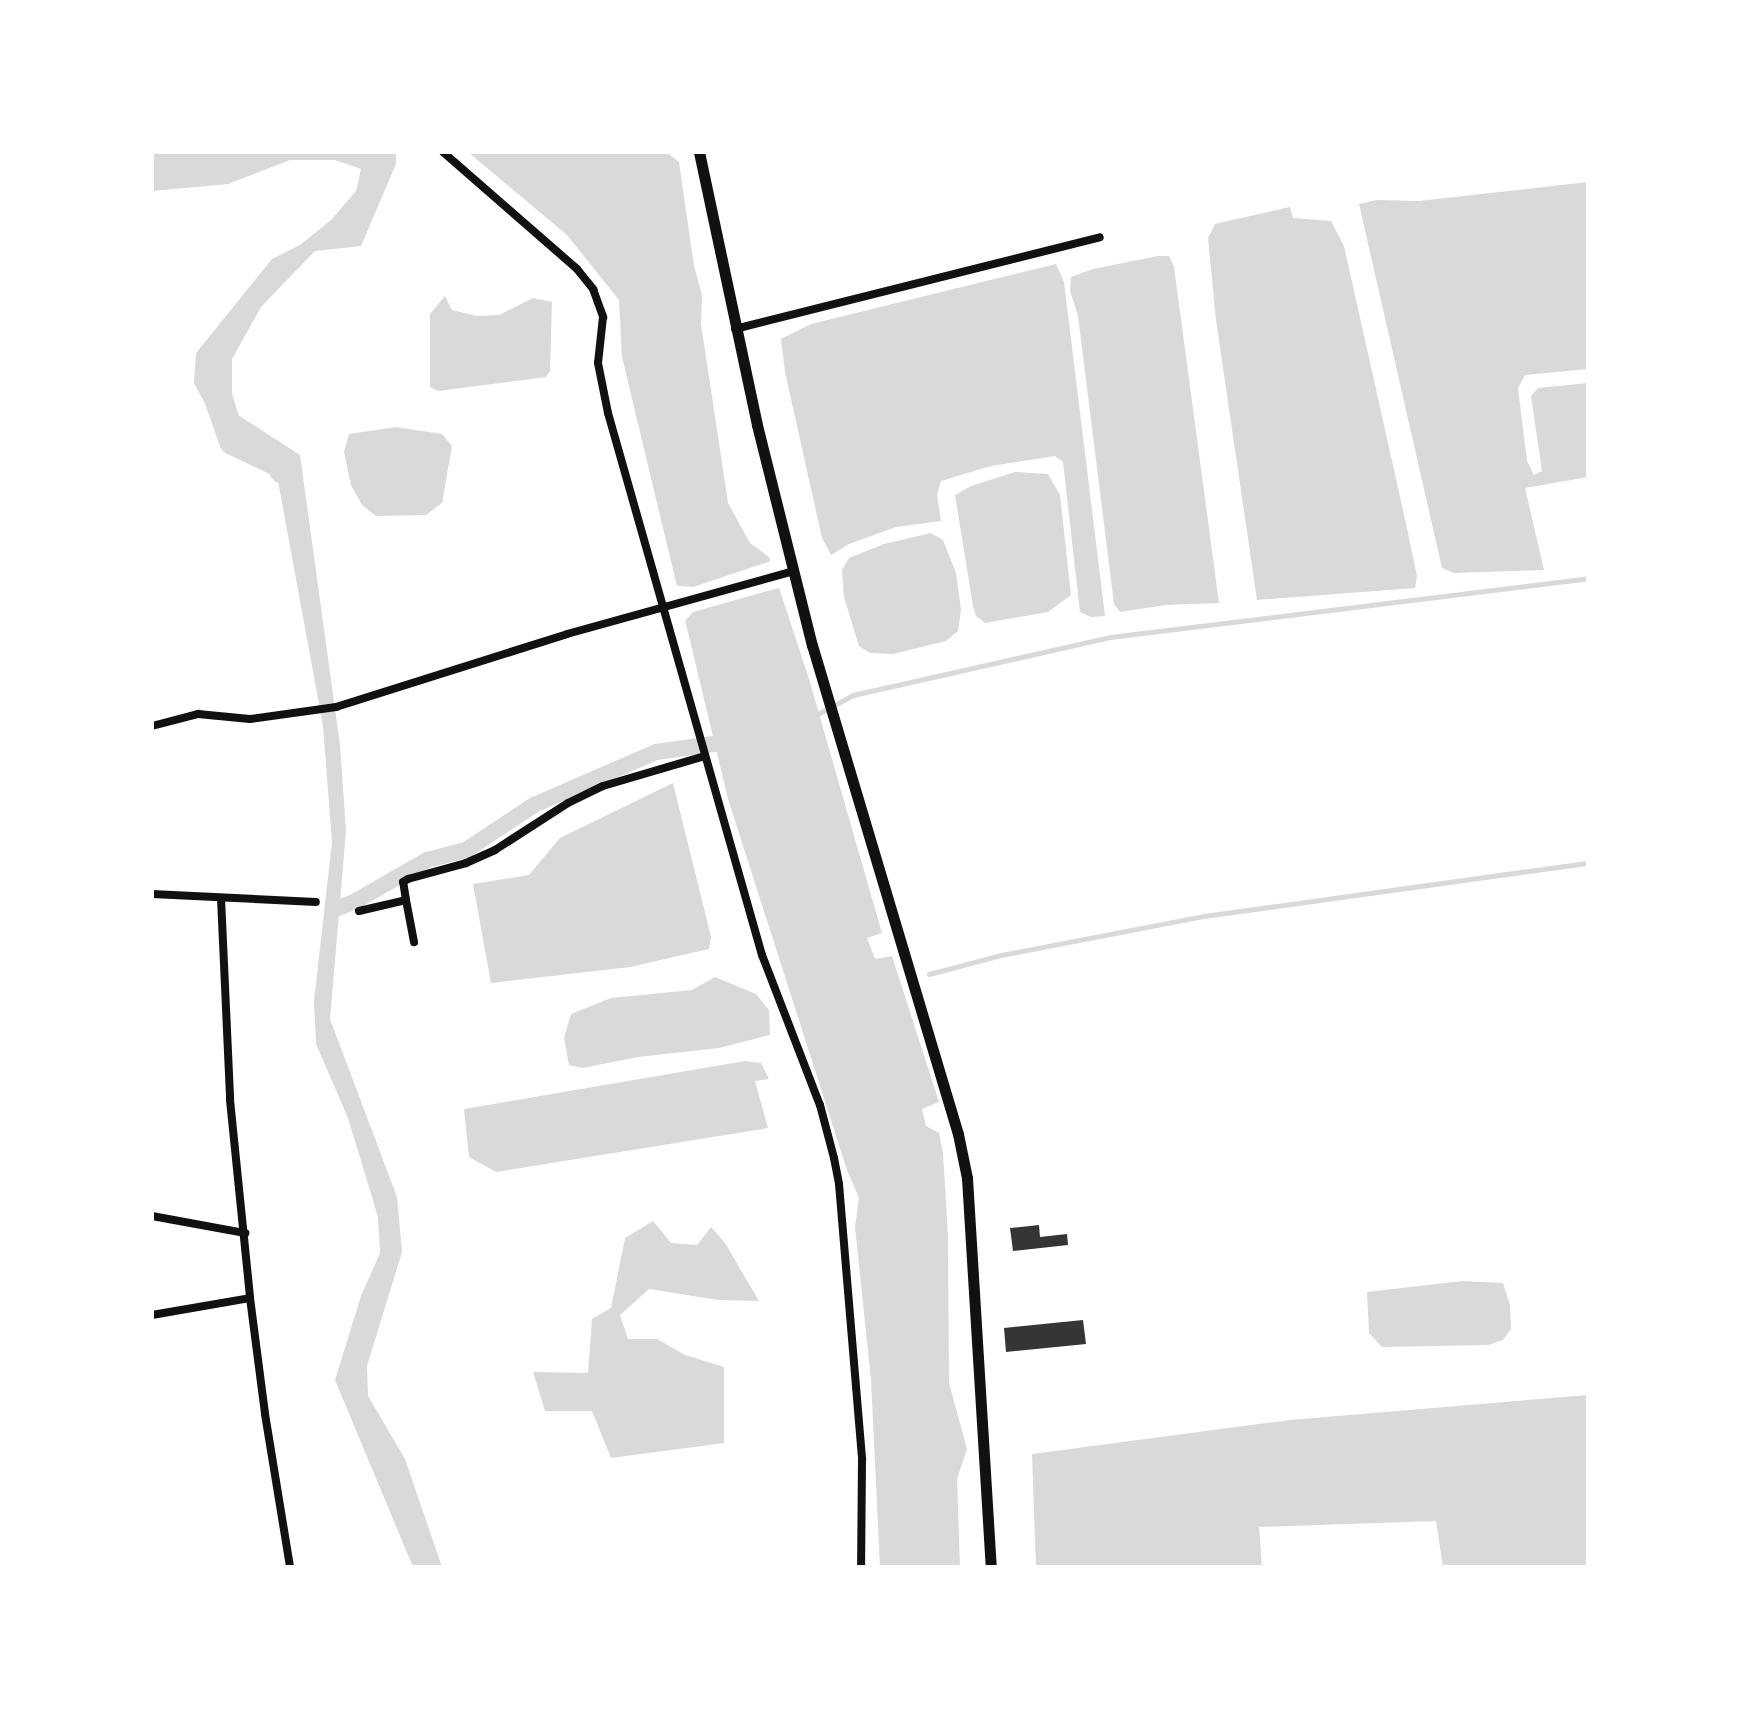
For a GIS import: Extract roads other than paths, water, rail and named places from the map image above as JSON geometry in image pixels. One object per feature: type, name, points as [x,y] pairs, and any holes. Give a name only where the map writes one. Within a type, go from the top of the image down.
[{"type":"street","points":[[443,152],[565,257],[593,289],[603,317],[598,363],[608,413],[671,606],[705,755],[762,955],[820,1105],[839,1184],[862,1460],[861,1567]]},
{"type":"street","points":[[699,152],[735,329],[820,673],[958,1134],[967,1178],[991,1567]]},
{"type":"street","points":[[735,329],[1100,237]]},
{"type":"street","points":[[152,726],[198,714],[250,719],[336,707],[567,634],[794,571]]},
{"type":"street","points":[[414,942],[403,882],[466,863],[495,850],[568,803],[603,786],[705,755]]},
{"type":"street","points":[[152,894],[316,902]]},
{"type":"street","points":[[221,898],[230,1100],[250,1298],[290,1567]]},
{"type":"street","points":[[359,911],[406,900]]},
{"type":"street","points":[[152,1216],[245,1233]]},
{"type":"street","points":[[152,1315],[250,1298]]},
{"type":"waterway","points":[[219,401],[233,441],[281,464],[283,470]]},
{"type":"waterway","points":[[816,715],[853,695],[1110,637],[1588,578]]},
{"type":"waterway","points":[[333,910],[354,902],[427,860],[466,850],[534,805],[656,752],[735,741]]},
{"type":"waterway","points":[[929,974],[1001,955],[1204,916],[1588,863]]}]
